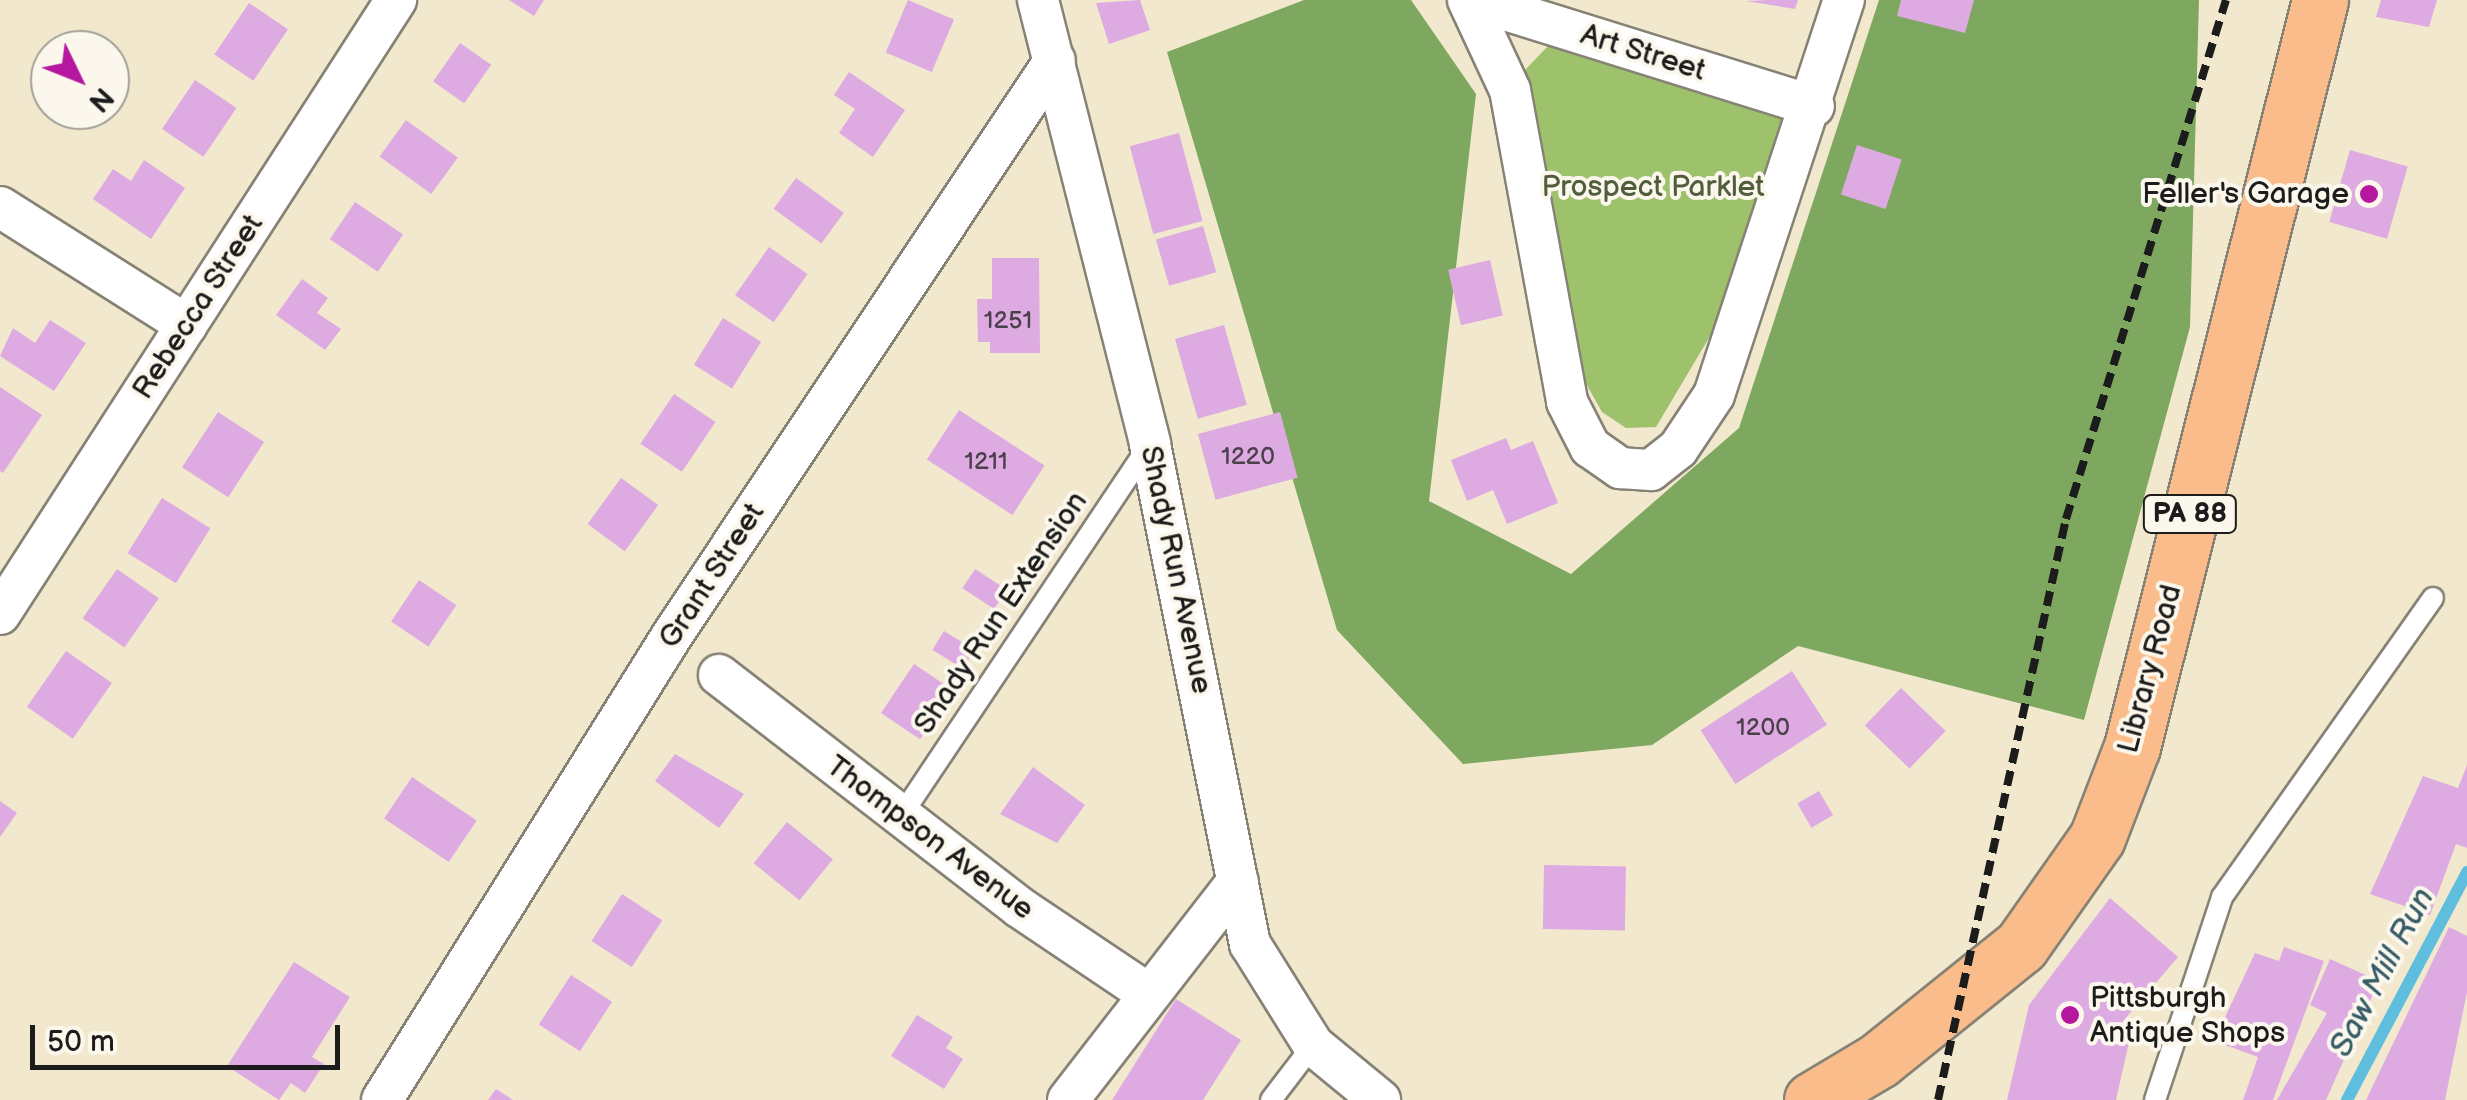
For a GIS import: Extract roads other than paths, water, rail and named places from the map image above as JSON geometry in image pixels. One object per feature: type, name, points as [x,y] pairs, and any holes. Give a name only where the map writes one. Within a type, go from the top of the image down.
[{"type":"main road","name":"Library Road","points":[[1812,1100],[1879,1060],[2022,946],[2097,838],[2132,746],[2320,0]]},
{"type":"street","name":"Rebecca Street","points":[[0,614],[396,0]]},
{"type":"street","name":"Shady Run Avenue","points":[[1038,0],[1150,444],[1250,944],[1314,1045],[1380,1100]]},
{"type":"street","points":[[1470,0],[1510,90],[1567,402],[1590,447],[1620,468],[1651,470],[1678,450],[1714,395],[1814,106],[1844,0]]},
{"type":"street","name":"Art Street","points":[[1470,0],[1814,106]]},
{"type":"street","name":"Grant Street","points":[[382,1100],[673,634],[1055,60]]},
{"type":"street","points":[[0,207],[187,325]]},
{"type":"street","name":"Thompson Avenue","points":[[719,676],[901,816],[1147,993]]},
{"type":"street","points":[[1068,1100],[1147,993],[1238,881]]},
{"type":"lane","name":"Shady Run Extension","points":[[901,816],[1150,444]]},
{"type":"lane","points":[[2155,1100],[2222,898],[2432,598]]},
{"type":"lane","points":[[1271,1100],[1314,1045]]},
{"type":"waterway","name":"Saw Mill Run","points":[[2347,1100],[2467,872]]},
{"type":"railway","points":[[1938,1100],[2066,519],[2226,0]]},
{"type":"place","name":"Feller's Garage","points":[[2369,194]]},
{"type":"place","name":"Pittsburgh Antique Shops","points":[[2070,1015]]},
{"type":"park label","name":"Prospect Parklet","points":[[1653,187]]}]
